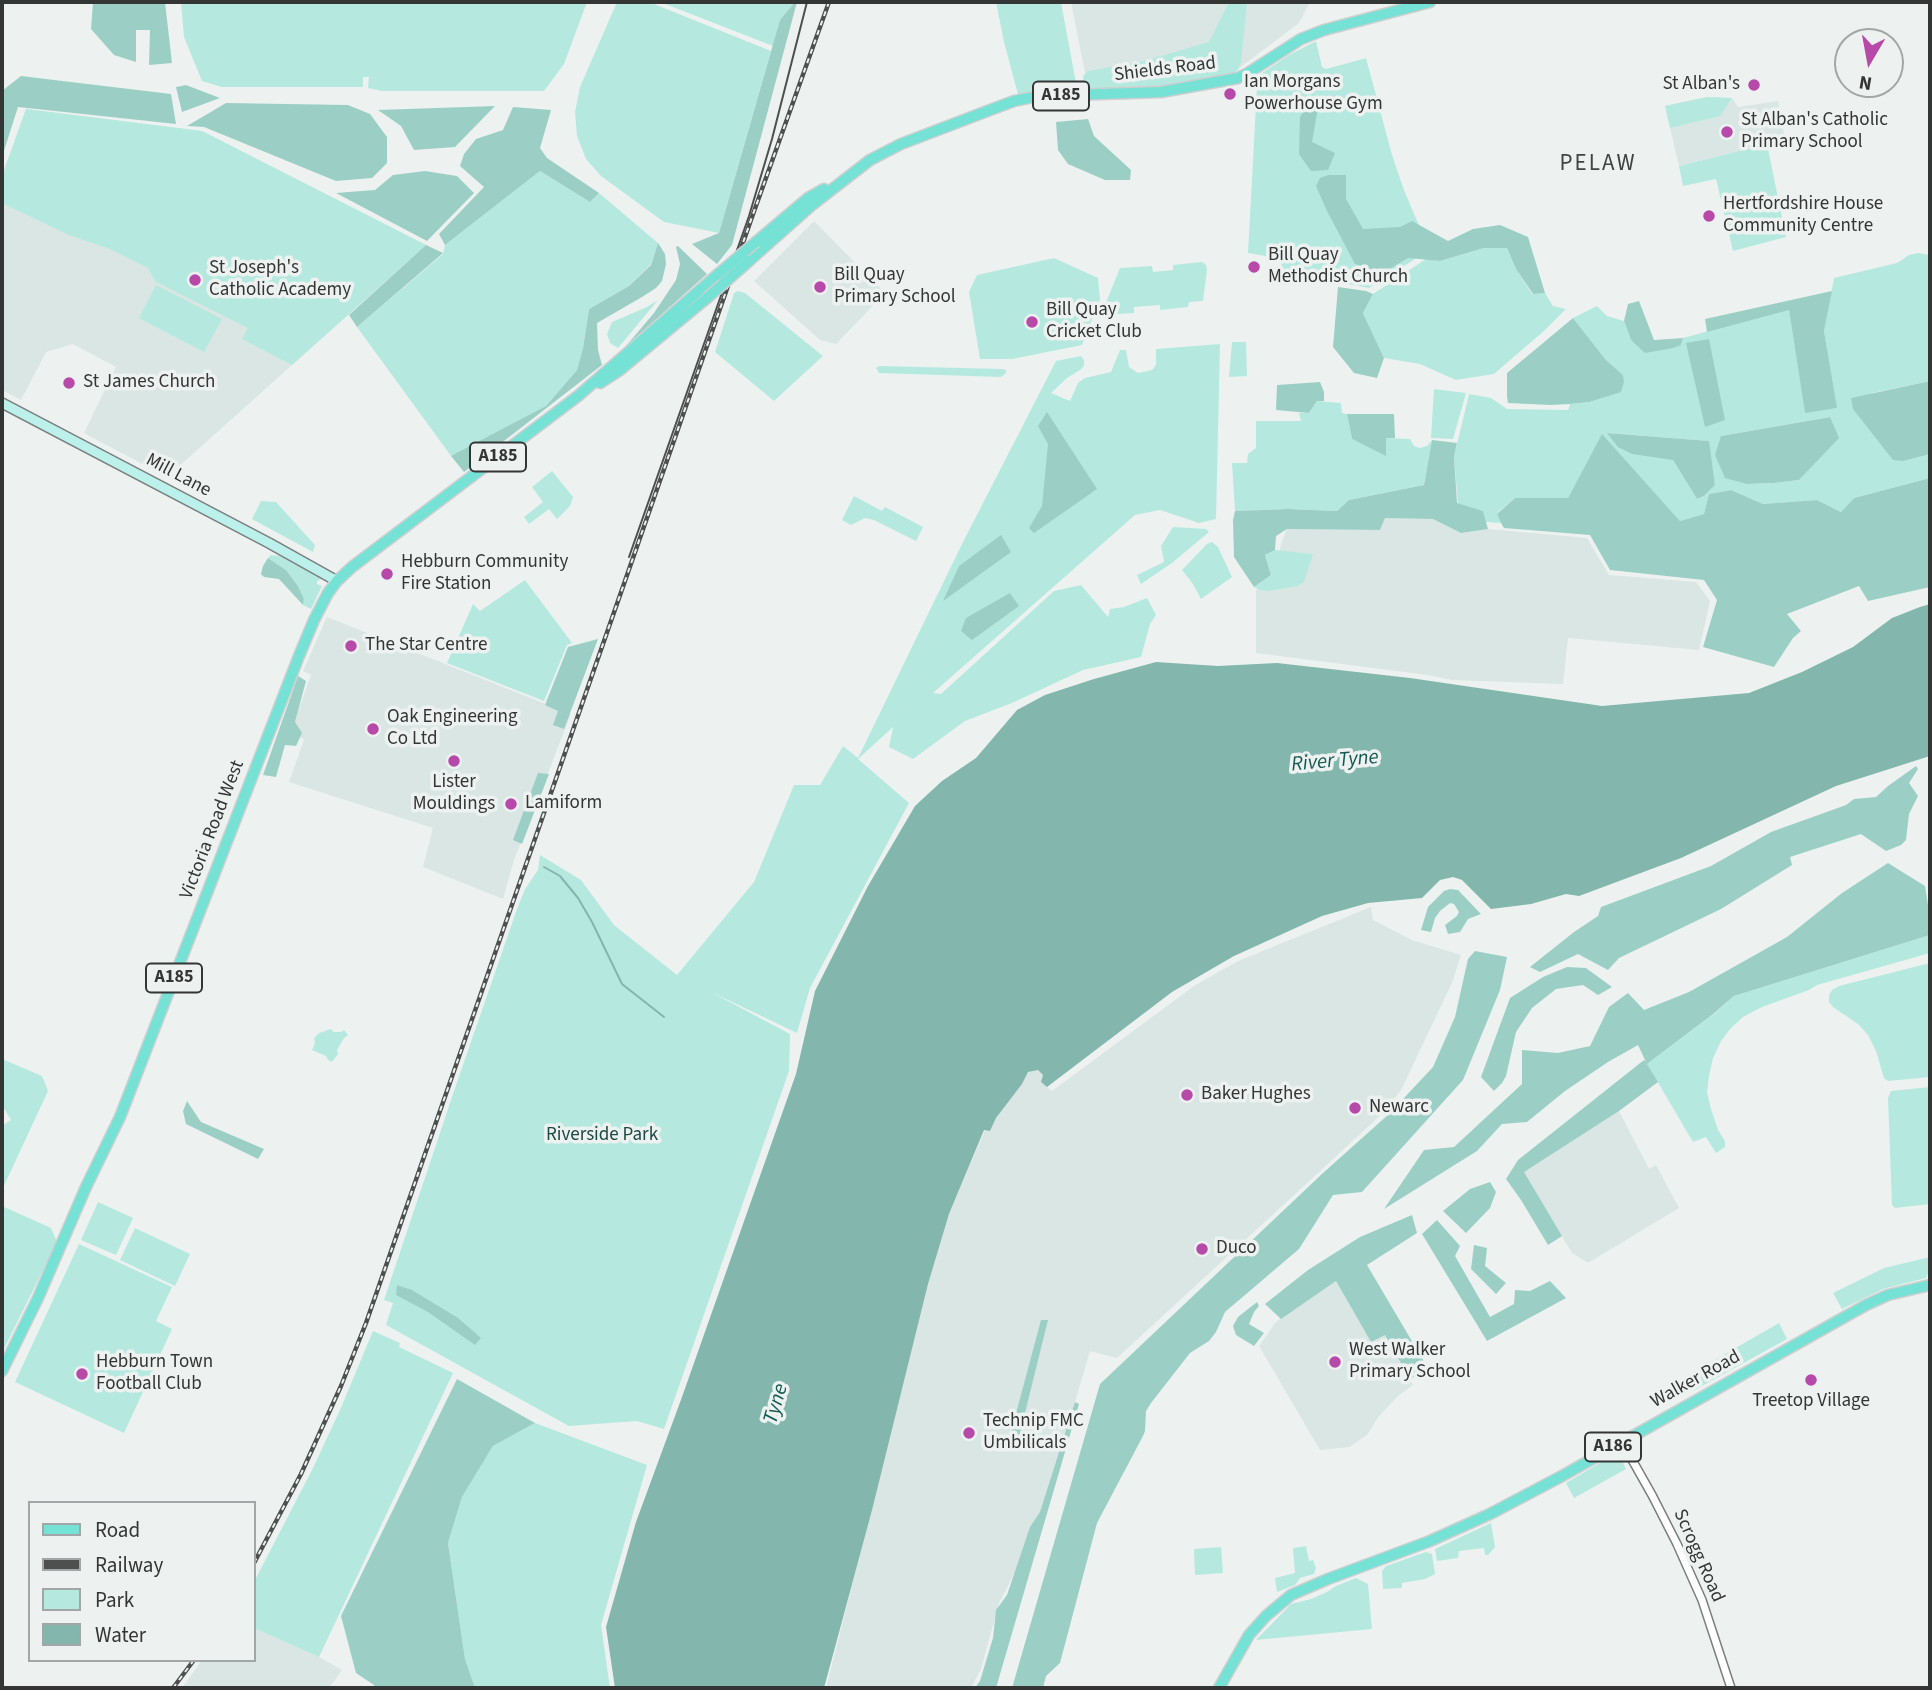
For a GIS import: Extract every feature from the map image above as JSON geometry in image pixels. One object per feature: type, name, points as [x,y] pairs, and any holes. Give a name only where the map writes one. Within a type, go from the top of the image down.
[{"type":"main road","name":"Shields Road","points":[[810,201],[860,167],[901,144],[1014,102],[1039,96],[1161,92],[1232,79],[1248,74],[1308,36],[1430,2]]},
{"type":"main road","name":"A185","points":[[578,396],[701,288],[810,201]]},
{"type":"main road","name":"A185","points":[[578,396],[620,370],[707,298],[810,201]]},
{"type":"main road","name":"Victoria Road West","points":[[2,1371],[120,1117],[320,608],[337,582],[352,567],[578,396]]},
{"type":"main road","name":"Mill Lane","points":[[2,403],[269,543],[337,582]]},
{"type":"main road","name":"Walker Road","points":[[1219,1688],[1243,1643],[1266,1616],[1291,1595],[1328,1578],[1473,1523],[1528,1495],[1866,1305],[1888,1295],[1930,1285]]},
{"type":"street","name":"Scrogg Road","points":[[1622,1442],[1677,1544],[1702,1600],[1731,1688]]},
{"type":"shaded area","points":[[93,2],[165,2],[172,63],[149,65],[150,30],[136,30],[136,62],[114,55],[91,29]]},
{"type":"shaded area","points":[[795,2],[732,245],[717,264],[692,244],[719,233],[780,20]]},
{"type":"shaded area","points":[[1071,2],[1310,2],[1299,23],[1238,69],[1087,83]]},
{"type":"shaded area","points":[[21,76],[171,94],[176,124],[18,107],[2,157],[2,91]]},
{"type":"shaded area","points":[[186,85],[220,98],[182,112],[176,87]]},
{"type":"shaded area","name":"St Alban's Catholic Primary School","points":[[1707,97],[1732,98],[1738,107],[1778,101],[1785,139],[1679,166],[1665,106]]},
{"type":"shaded area","points":[[226,103],[348,105],[370,114],[387,137],[387,163],[372,178],[336,181],[204,127],[187,126]]},
{"type":"shaded area","points":[[495,106],[455,147],[414,150],[401,126],[378,110]]},
{"type":"shaded area","points":[[513,107],[551,110],[540,148],[547,158],[599,193],[590,202],[540,171],[445,245],[439,234],[484,187],[460,166],[464,154],[476,139],[503,130]]},
{"type":"shaded area","points":[[1306,107],[1318,108],[1312,142],[1335,153],[1328,170],[1311,171],[1299,154],[1300,117]]},
{"type":"shaded area","name":"St Joseph's Catholic Academy","points":[[26,109],[202,131],[426,245],[167,477],[84,433],[116,367],[73,344],[46,352],[21,400],[2,390],[2,176]]},
{"type":"shaded area","points":[[1088,119],[1094,136],[1131,170],[1130,180],[1105,180],[1068,164],[1058,150],[1056,122]]},
{"type":"shaded area","points":[[425,171],[457,176],[474,193],[427,241],[336,193],[375,190],[393,175]]},
{"type":"shaded area","points":[[1346,175],[1346,199],[1363,229],[1400,227],[1412,221],[1448,241],[1473,229],[1500,225],[1528,237],[1545,293],[1533,294],[1516,269],[1507,248],[1484,248],[1440,261],[1408,258],[1388,270],[1376,271],[1355,264],[1316,186],[1320,178]]},
{"type":"shaded area","name":"Bill Quay Primary School","points":[[814,221],[885,293],[836,344],[820,340],[754,281]]},
{"type":"shaded area","points":[[658,243],[665,254],[662,281],[656,288],[597,323],[598,350],[602,365],[464,472],[451,456],[546,406],[577,370],[589,309],[629,286],[651,265]]},
{"type":"shaded area","points":[[426,245],[443,253],[357,327],[349,315]]},
{"type":"shaded area","points":[[678,246],[707,274],[626,346],[654,313],[676,280],[680,264]]},
{"type":"shaded area","points":[[1338,287],[1373,294],[1363,313],[1384,358],[1377,378],[1354,373],[1333,347]]},
{"type":"shaded area","points":[[1832,291],[1824,331],[1837,408],[1805,413],[1789,310],[1707,332],[1705,319]]},
{"type":"shaded area","points":[[1639,301],[1654,340],[1683,338],[1681,345],[1645,353],[1631,340],[1624,321],[1628,304]]},
{"type":"shaded area","points":[[1573,318],[1606,360],[1623,375],[1621,392],[1589,402],[1570,404],[1508,403],[1507,373]]},
{"type":"shaded area","points":[[1709,339],[1725,420],[1705,427],[1686,343]]},
{"type":"shaded area","points":[[1930,381],[1930,454],[1904,461],[1893,460],[1853,409],[1851,398]]},
{"type":"shaded area","points":[[1320,382],[1324,401],[1317,401],[1309,413],[1276,410],[1277,385]]},
{"type":"shaded area","points":[[1047,412],[1097,489],[1034,533],[1029,528],[1042,506],[1048,444],[1038,426]]},
{"type":"shaded area","points":[[1347,414],[1394,414],[1395,438],[1386,438],[1386,456],[1352,439]]},
{"type":"shaded area","points":[[1830,417],[1839,438],[1799,480],[1747,484],[1725,478],[1715,455],[1721,436]]},
{"type":"shaded area","points":[[1607,433],[1709,441],[1715,485],[1697,499],[1673,460],[1632,454],[1618,447]]},
{"type":"shaded area","points":[[1602,434],[1680,521],[1704,514],[1709,494],[1731,490],[1763,504],[1817,500],[1841,512],[1854,498],[1930,478],[1930,587],[1868,601],[1859,586],[1787,614],[1801,631],[1793,638],[1774,667],[1703,647],[1717,600],[1704,580],[1610,570],[1590,535],[1504,528],[1501,523],[1497,514],[1515,498],[1568,498]]},
{"type":"shaded area","points":[[1432,440],[1457,443],[1454,457],[1457,503],[1483,511],[1488,529],[1461,533],[1433,519],[1385,518],[1380,530],[1287,529],[1276,536],[1275,550],[1265,555],[1271,575],[1254,587],[1234,557],[1235,511],[1337,511],[1349,500],[1424,485]]},
{"type":"shaded area","points":[[1385,518],[1433,519],[1461,533],[1488,529],[1587,538],[1609,575],[1696,582],[1710,601],[1699,650],[1568,638],[1563,684],[1452,680],[1256,653],[1256,590],[1274,575],[1287,529],[1380,530]]},
{"type":"shaded area","points":[[1001,535],[1011,552],[943,601],[959,566]]},
{"type":"shaded area","points":[[268,558],[286,570],[298,586],[304,599],[303,605],[279,579],[261,574]]},
{"type":"shaded area","points":[[1010,593],[1019,606],[972,640],[961,631],[966,618]]},
{"type":"shaded area","points":[[327,617],[571,714],[514,860],[503,899],[423,867],[433,828],[289,782],[304,740],[292,729],[311,675],[303,671]]},
{"type":"shaded area","points":[[598,639],[564,729],[553,725],[558,711],[545,705],[568,647]]},
{"type":"shaded area","points":[[298,676],[306,681],[295,722],[302,733],[296,746],[285,745],[276,777],[263,775]]},
{"type":"shaded area","points":[[1916,766],[1918,769],[1909,783],[1918,796],[1909,814],[1906,840],[1901,845],[1886,851],[1861,834],[1790,857],[1792,865],[1721,909],[1619,958],[1608,970],[1578,954],[1540,972],[1530,967],[1598,916],[1601,907],[1711,866],[1771,832],[1846,805],[1854,799],[1876,797]]},
{"type":"shaded area","points":[[538,773],[549,774],[522,844],[513,840]]},
{"type":"shaded area","points":[[1888,863],[1925,886],[1930,935],[1734,996],[1647,1064],[1658,1082],[1619,1111],[1524,1172],[1562,1236],[1548,1245],[1506,1179],[1518,1160],[1644,1060],[1646,1062],[1638,1045],[1565,1091],[1527,1122],[1502,1124],[1477,1151],[1384,1209],[1424,1150],[1454,1147],[1522,1084],[1522,1050],[1558,1053],[1590,1046],[1609,1007],[1628,993],[1644,1010],[1689,992],[1787,937],[1842,893]]},
{"type":"shaded area","points":[[1458,890],[1481,914],[1468,919],[1460,932],[1448,934],[1445,925],[1459,912],[1454,904],[1450,903],[1435,918],[1431,932],[1421,930],[1428,907],[1444,891]]},
{"type":"shaded area","points":[[1371,907],[1373,920],[1412,940],[1461,955],[1452,983],[1401,1090],[1383,1113],[1117,1358],[1090,1351],[1047,1497],[1029,1545],[999,1603],[981,1669],[971,1688],[826,1688],[928,1284],[949,1214],[985,1130],[990,1131],[1028,1072],[1038,1070],[1043,1075],[1041,1082],[1052,1091],[1194,986],[1238,961]]},
{"type":"shaded area","points":[[1475,951],[1507,957],[1500,990],[1463,1080],[1362,1192],[1333,1195],[1299,1249],[1225,1312],[1209,1341],[1190,1353],[1151,1403],[1146,1411],[1143,1436],[1097,1523],[1060,1663],[1046,1676],[1043,1688],[1012,1688],[1100,1384],[1389,1114],[1433,1067],[1455,1017],[1468,959]]},
{"type":"shaded area","points":[[1567,967],[1586,968],[1612,987],[1598,995],[1583,985],[1556,989],[1532,1008],[1516,1032],[1506,1076],[1494,1091],[1481,1077],[1510,998],[1543,977]]},
{"type":"shaded area","points":[[187,1101],[201,1122],[264,1149],[258,1159],[186,1124],[183,1111]]},
{"type":"shaded area","points":[[1619,1111],[1649,1169],[1656,1165],[1679,1208],[1588,1263],[1572,1253],[1523,1172]]},
{"type":"shaded area","points":[[1490,1182],[1496,1192],[1490,1208],[1466,1233],[1443,1211],[1470,1189]]},
{"type":"shaded area","points":[[1412,1215],[1417,1233],[1367,1265],[1429,1370],[1410,1379],[1385,1335],[1371,1342],[1336,1281],[1281,1319],[1265,1304],[1308,1270],[1360,1237]]},
{"type":"shaded area","points":[[1437,1220],[1460,1246],[1455,1256],[1490,1317],[1514,1304],[1515,1290],[1530,1291],[1550,1281],[1566,1298],[1487,1341],[1422,1234]]},
{"type":"shaded area","points":[[1474,1245],[1487,1248],[1485,1266],[1506,1283],[1496,1294],[1471,1269]]},
{"type":"shaded area","name":"West Walker Primary School","points":[[1336,1281],[1371,1342],[1385,1334],[1413,1385],[1379,1416],[1367,1435],[1349,1447],[1320,1450],[1259,1346],[1276,1322]]},
{"type":"shaded area","points":[[397,1285],[412,1290],[458,1318],[481,1338],[475,1345],[428,1312],[396,1295]]},
{"type":"shaded area","points":[[1257,1302],[1259,1306],[1249,1324],[1264,1333],[1254,1346],[1236,1335],[1233,1326],[1238,1317]]},
{"type":"shaded area","points":[[1041,1320],[1048,1320],[1016,1449],[1007,1447]]},
{"type":"shaded area","points":[[457,1379],[535,1423],[493,1446],[462,1497],[448,1543],[465,1659],[475,1688],[374,1688],[374,1685],[356,1673],[341,1616]]},
{"type":"shaded area","points":[[1075,1402],[1079,1404],[996,1688],[975,1688],[980,1681],[993,1638],[996,1610],[1007,1595],[1030,1527],[1040,1512]]},
{"type":"shaded area","points":[[256,1629],[342,1670],[329,1688],[182,1688],[201,1662],[256,1662]]},
{"type":"green space","points":[[181,2],[587,2],[564,64],[544,91],[382,91],[368,88],[369,77],[363,77],[363,87],[222,87],[202,81],[184,37]]},
{"type":"green space","points":[[617,2],[649,2],[771,51],[719,233],[664,222],[601,176],[586,159],[577,136],[575,112],[580,87]]},
{"type":"green space","points":[[660,2],[795,2],[780,20],[773,46]]},
{"type":"green space","points":[[996,2],[1061,2],[1078,94],[1019,98]]},
{"type":"green space","points":[[1229,2],[1247,2],[1241,62],[1238,70],[1233,73],[1168,86],[1089,89],[1084,86],[1083,76],[1088,71],[1140,62],[1209,42]]},
{"type":"green space","points":[[1316,41],[1322,67],[1326,69],[1366,58],[1392,155],[1420,228],[1430,245],[1412,261],[1369,288],[1331,281],[1280,277],[1282,259],[1248,253],[1257,86],[1262,73]]},
{"type":"green space","points":[[1707,97],[1732,98],[1720,116],[1670,128],[1665,106]]},
{"type":"green space","points":[[26,109],[202,131],[426,245],[292,365],[242,339],[248,328],[156,282],[148,268],[2,203],[2,176]]},
{"type":"green space","points":[[1767,144],[1786,237],[1733,251],[1716,179],[1683,186],[1679,166]]},
{"type":"green space","points":[[540,171],[590,202],[599,193],[658,243],[651,264],[629,286],[589,309],[577,370],[546,406],[501,436],[451,456],[357,327],[443,254],[445,245]]},
{"type":"green space","points":[[1484,248],[1507,248],[1516,269],[1532,294],[1545,293],[1553,306],[1566,309],[1494,374],[1456,380],[1420,364],[1384,358],[1363,313],[1373,294],[1426,259],[1440,261]]},
{"type":"green space","points":[[1909,255],[1930,255],[1930,381],[1872,393],[1904,461],[1930,454],[1930,478],[1854,498],[1841,512],[1817,500],[1763,504],[1731,490],[1709,494],[1704,514],[1680,521],[1602,435],[1568,498],[1515,498],[1497,513],[1501,523],[1486,522],[1483,511],[1458,504],[1454,457],[1469,394],[1491,398],[1507,409],[1568,410],[1570,404],[1589,402],[1623,375],[1606,360],[1573,318],[1597,306],[1607,316],[1624,321],[1631,340],[1637,345],[1681,345],[1683,338],[1789,309],[1805,412],[1836,408],[1824,331],[1834,278],[1897,263]],"holes":[[[1829,417],[1838,438],[1799,480],[1747,484],[1721,436]],[[1608,433],[1708,441],[1715,485],[1697,499],[1673,460]]]},
{"type":"green space","name":"Bill Quay Cricket Club","points":[[1054,258],[1098,278],[1100,299],[1082,345],[1012,359],[980,359],[969,292],[977,275]]},
{"type":"green space","points":[[1202,262],[1207,270],[1203,301],[1189,302],[1188,307],[1160,310],[1160,305],[1134,307],[1134,313],[1101,315],[1120,268],[1152,266],[1153,272],[1173,270],[1173,265]]},
{"type":"green space","points":[[156,285],[222,319],[204,352],[139,318]]},
{"type":"green space","points":[[734,293],[745,293],[823,356],[774,401],[715,352]]},
{"type":"green space","points":[[658,300],[618,348],[610,343],[607,334],[612,322]]},
{"type":"green space","points":[[1232,342],[1246,342],[1247,376],[1229,377]]},
{"type":"green space","name":"Riverside Park","points":[[1220,344],[1216,519],[1199,523],[1160,510],[1135,515],[933,693],[941,694],[1054,591],[1081,585],[1108,617],[1110,609],[1147,598],[1156,615],[1150,624],[1141,657],[1083,670],[1012,703],[965,721],[913,759],[889,747],[893,727],[858,759],[909,803],[810,988],[797,1033],[711,992],[790,1034],[789,1071],[664,1429],[637,1421],[569,1426],[386,1325],[393,1303],[384,1300],[517,909],[525,889],[538,870],[540,855],[581,880],[614,925],[677,975],[754,882],[794,785],[820,785],[843,746],[858,758],[964,540],[1056,361],[1081,356],[1084,360],[1084,366],[1080,370],[1051,393],[1070,401],[1078,383],[1085,378],[1111,372],[1120,350],[1126,350],[1129,367],[1138,373],[1152,370],[1156,365],[1156,349]]},
{"type":"green space","points":[[876,368],[1003,369],[1006,373],[1001,377],[879,373]]},
{"type":"green space","points":[[1434,389],[1466,393],[1453,439],[1431,438]]},
{"type":"green space","points":[[1317,401],[1341,403],[1342,413],[1347,414],[1352,439],[1386,455],[1386,438],[1410,439],[1414,446],[1420,448],[1427,446],[1432,440],[1424,485],[1349,500],[1337,511],[1235,511],[1232,463],[1247,463],[1248,454],[1256,448],[1256,421],[1301,421],[1299,413],[1309,413]]},
{"type":"green space","points":[[552,471],[573,497],[570,506],[557,519],[549,509],[529,524],[524,517],[543,502],[532,487]]},
{"type":"green space","points":[[854,496],[882,511],[885,507],[923,527],[916,541],[874,520],[865,518],[851,525],[842,520]]},
{"type":"green space","points":[[261,501],[276,502],[315,545],[313,552],[252,519]]},
{"type":"green space","points":[[1173,527],[1206,529],[1209,532],[1172,563],[1141,584],[1137,575],[1164,562],[1161,546]]},
{"type":"green space","points":[[1212,542],[1218,547],[1232,577],[1201,599],[1182,570]]},
{"type":"green space","points":[[1275,550],[1313,554],[1304,582],[1297,586],[1269,591],[1254,587],[1271,575],[1265,555]]},
{"type":"green space","points":[[271,555],[280,556],[322,579],[317,581],[317,584],[322,586],[311,609],[303,605],[304,599],[298,586],[286,570],[268,558]]},
{"type":"green space","points":[[525,580],[572,643],[567,645],[544,701],[447,663],[473,604],[480,611]]},
{"type":"green space","points":[[1930,935],[1930,953],[1817,985],[1743,1017],[1721,1041],[1709,1076],[1707,1092],[1725,1147],[1716,1153],[1706,1137],[1693,1142],[1647,1064],[1734,996]]},
{"type":"green space","points":[[1930,963],[1930,1077],[1888,1081],[1884,1078],[1868,1035],[1858,1024],[1833,1007],[1829,1002],[1829,995],[1839,986]]},
{"type":"green space","points":[[331,1029],[334,1032],[344,1030],[348,1035],[332,1062],[312,1050],[314,1038]]},
{"type":"green space","points":[[2,1059],[42,1076],[48,1091],[2,1190],[2,1126],[11,1120],[2,1105]]},
{"type":"green space","points":[[1930,1087],[1930,1204],[1895,1208],[1892,1205],[1888,1098],[1891,1091]]},
{"type":"green space","points":[[98,1202],[133,1218],[116,1255],[81,1240]]},
{"type":"green space","points":[[2,1206],[51,1228],[57,1242],[2,1353]]},
{"type":"green space","points":[[135,1228],[190,1254],[175,1286],[120,1260]]},
{"type":"green space","points":[[79,1244],[172,1287],[156,1321],[172,1329],[124,1433],[15,1382]]},
{"type":"green space","points":[[1930,1257],[1930,1269],[1926,1278],[1883,1289],[1842,1309],[1833,1293],[1884,1268]]},
{"type":"green space","points":[[1779,1323],[1787,1339],[1693,1391],[1687,1376]]},
{"type":"green space","points":[[373,1331],[453,1373],[319,1657],[256,1629],[256,1578],[340,1410]]},
{"type":"green space","points":[[535,1423],[647,1465],[601,1625],[610,1688],[475,1688],[465,1659],[448,1543],[462,1497],[493,1446]]},
{"type":"green space","points":[[1618,1452],[1626,1469],[1574,1498],[1566,1483]]},
{"type":"green space","points":[[1491,1523],[1495,1547],[1488,1555],[1485,1555],[1484,1548],[1459,1551],[1458,1558],[1437,1561],[1435,1549]]},
{"type":"green space","points":[[1306,1546],[1309,1561],[1313,1560],[1316,1568],[1314,1574],[1300,1578],[1295,1585],[1277,1592],[1275,1578],[1295,1573],[1293,1548]]},
{"type":"green space","points":[[1221,1547],[1223,1573],[1195,1575],[1194,1549]]},
{"type":"green space","points":[[1426,1552],[1432,1554],[1435,1574],[1425,1579],[1402,1583],[1402,1588],[1383,1589],[1382,1571],[1386,1566]]},
{"type":"green space","points":[[1356,1578],[1368,1584],[1372,1629],[1256,1640],[1291,1604],[1311,1599]]},
{"type":"water","points":[[1930,604],[1930,756],[1836,786],[1681,858],[1579,896],[1566,894],[1531,904],[1491,909],[1462,880],[1453,877],[1440,880],[1422,898],[1368,903],[1322,916],[1234,956],[1172,992],[1047,1087],[1041,1082],[1043,1075],[1038,1070],[1028,1072],[990,1131],[984,1130],[949,1214],[928,1284],[872,1510],[824,1688],[615,1688],[606,1627],[636,1522],[796,1074],[815,991],[868,886],[915,806],[942,781],[976,758],[1017,710],[1045,695],[1156,662],[1218,666],[1277,663],[1410,678],[1602,706],[1749,693],[1802,672],[1853,647],[1892,618]]},
{"type":"waterway","points":[[544,867],[560,876],[578,898],[622,984],[664,1017]]},
{"type":"tram line","points":[[629,557],[749,216],[807,2]]},
{"type":"railway","points":[[256,1559],[301,1474],[366,1323],[829,2]]},
{"type":"railway","points":[[173,1688],[192,1662]]},
{"type":"place","name":"St Alban's","points":[[1754,85]]},
{"type":"place","name":"Ian Morgans Powerhouse Gym","points":[[1230,94]]},
{"type":"place","name":"St Alban's Catholic Primary School","points":[[1727,132]]},
{"type":"place","name":"Hertfordshire House Community Centre","points":[[1709,216]]},
{"type":"place","name":"Bill Quay Methodist Church","points":[[1254,267]]},
{"type":"place","name":"St Joseph's Catholic Academy","points":[[195,280]]},
{"type":"place","name":"Bill Quay Primary School","points":[[820,287]]},
{"type":"place","name":"Bill Quay Cricket Club","points":[[1032,322]]},
{"type":"place","name":"St James Church","points":[[69,383]]},
{"type":"place","name":"Hebburn Community Fire Station","points":[[387,574]]},
{"type":"place","name":"The Star Centre","points":[[351,646]]},
{"type":"place","name":"Oak Engineering Co Ltd","points":[[373,729]]},
{"type":"place","name":"Lister Mouldings","points":[[454,761]]},
{"type":"place","name":"Lamiform","points":[[511,804]]},
{"type":"place","name":"Baker Hughes","points":[[1187,1095]]},
{"type":"place","name":"Newarc","points":[[1355,1108]]},
{"type":"place","name":"Duco","points":[[1202,1249]]},
{"type":"place","name":"West Walker Primary School","points":[[1335,1362]]},
{"type":"place","name":"Hebburn Town Football Club","points":[[82,1374]]},
{"type":"place","name":"Treetop Village","points":[[1811,1380]]},
{"type":"place","name":"Technip FMC Umbilicals","points":[[969,1433]]},
{"type":"district","name":"PELAW","points":[[1598,165]]},
{"type":"water label","name":"River Tyne","points":[[1335,762]]},
{"type":"water label","name":"Tyne","points":[[777,1404]]}]
